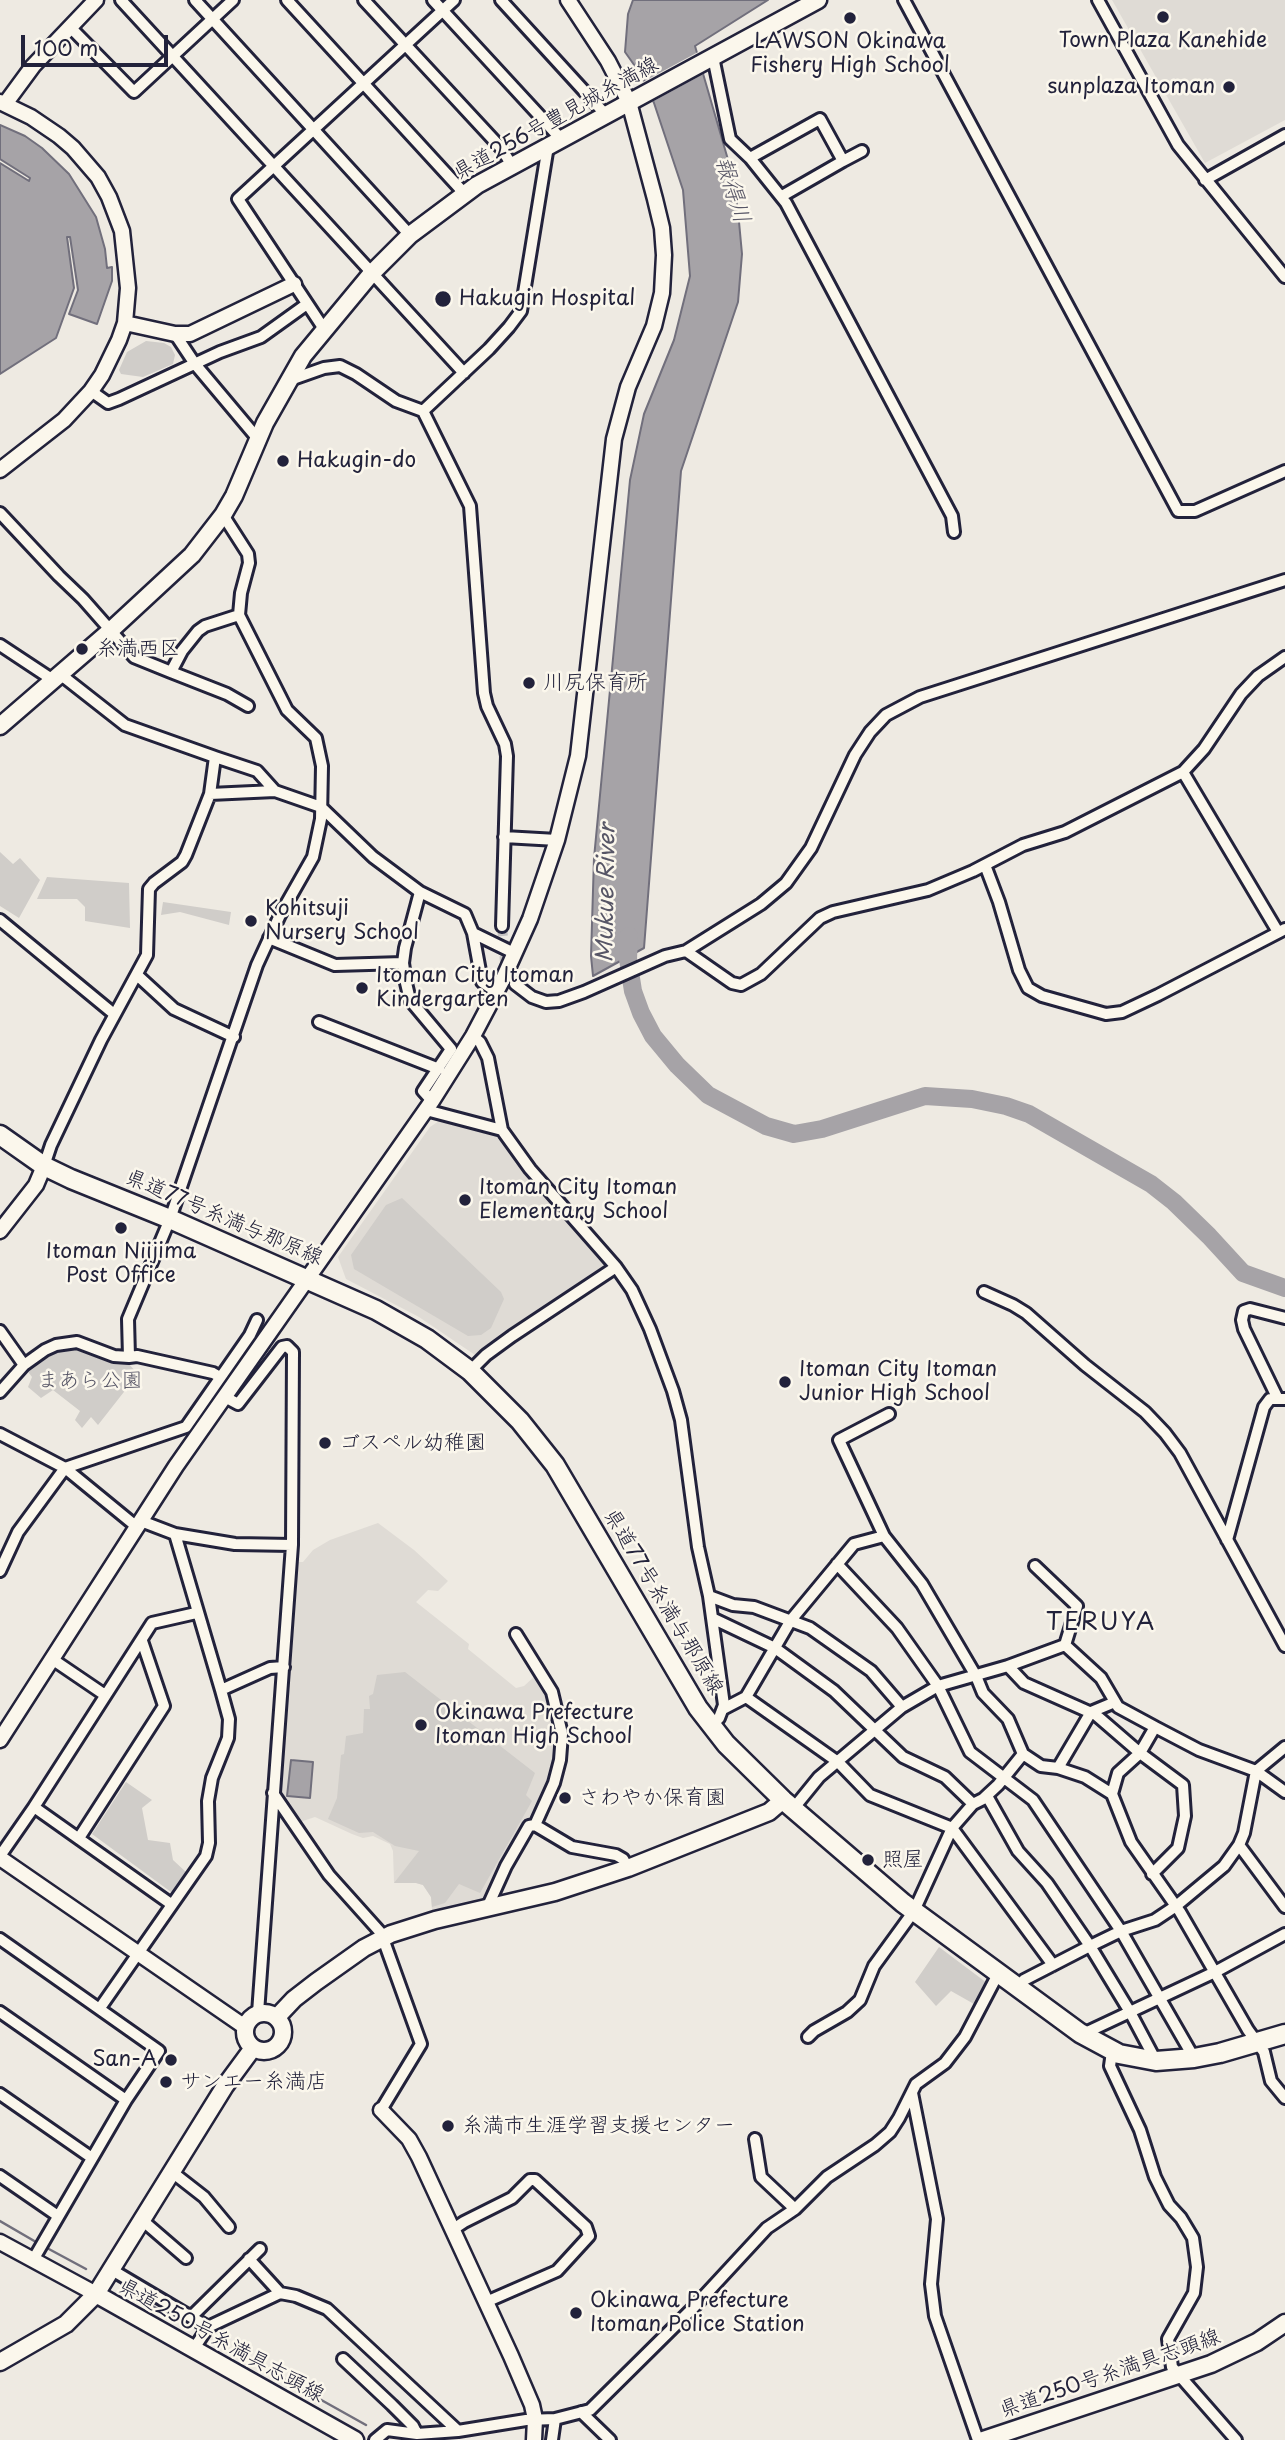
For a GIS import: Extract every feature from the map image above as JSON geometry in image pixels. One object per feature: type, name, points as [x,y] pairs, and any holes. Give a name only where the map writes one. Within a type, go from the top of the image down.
[{"type":"main road","name":"県道256号豊見城糸満線","points":[[0,726],[110,631],[192,555],[223,515],[287,381],[324,329],[371,274],[410,235],[464,192],[818,0]]},
{"type":"main road","name":"県道77号糸満与那原線","points":[[0,1135],[44,1166],[309,1279],[410,1329],[470,1371],[520,1421],[555,1465],[684,1685],[726,1744],[788,1804],[914,1911],[1083,2035],[1112,2052],[1156,2061],[1194,2058],[1285,2034]]},
{"type":"main road","points":[[277,2017],[294,1999],[364,1948],[407,1928],[555,1892],[628,1868],[788,1804]]},
{"type":"main road","points":[[258,2013],[277,2017],[284,2029],[281,2042],[265,2052],[253,2048],[246,2039],[245,2027],[258,2013]]},
{"type":"main road","points":[[96,2294],[230,2077],[253,2048]]},
{"type":"main road","name":"県道250号糸満具志頭線","points":[[0,2362],[66,2324],[96,2294],[355,2440]]},
{"type":"main road","name":"県道250号糸満具志頭線","points":[[980,2440],[1211,2364],[1257,2342],[1285,2323]]},
{"type":"street","points":[[0,470],[64,420],[91,391],[110,359],[125,323],[128,288],[126,249],[109,197],[98,177],[73,148],[47,128],[3,103],[33,66],[96,0]]},
{"type":"street","points":[[121,0],[464,373]]},
{"type":"street","points":[[194,0],[410,235]]},
{"type":"street","points":[[70,27],[134,92],[233,0]]},
{"type":"street","points":[[287,0],[464,192]]},
{"type":"street","points":[[364,0],[502,149],[512,166]]},
{"type":"street","points":[[423,411],[464,373],[521,311],[554,143],[433,0]]},
{"type":"street","points":[[324,329],[238,199],[454,0]]},
{"type":"street","points":[[501,0],[606,115]]},
{"type":"street","points":[[0,1740],[191,1444],[309,1279],[429,1105],[473,1036],[497,992],[530,919],[557,840],[578,756],[614,439],[628,387],[654,326],[662,293],[664,255],[662,228],[636,98],[568,0]]},
{"type":"street","points":[[904,0],[1178,511],[1195,511],[1285,471]]},
{"type":"street","points":[[1098,0],[1178,145],[1285,277]]},
{"type":"street","points":[[709,58],[730,139],[782,196],[952,516],[954,532]]},
{"type":"street","points":[[750,158],[820,119],[843,161]]},
{"type":"street","points":[[1205,180],[1285,135]]},
{"type":"street","points":[[782,196],[862,151]]},
{"type":"street","points":[[125,323],[175,334],[190,334],[294,284]]},
{"type":"street","points":[[91,391],[108,403],[261,337],[307,304]]},
{"type":"street","points":[[175,334],[195,364],[258,439]]},
{"type":"street","points":[[287,381],[324,368],[340,366],[396,401],[423,411],[470,506],[484,693],[487,706],[505,744],[507,756],[502,926]]},
{"type":"street","points":[[0,513],[83,599],[134,657],[228,694],[248,706]]},
{"type":"street","points":[[130,1357],[128,1319],[170,1219],[257,965],[313,857],[321,819],[322,766],[316,738],[286,710],[239,615],[241,593],[249,564],[248,554],[223,515]]},
{"type":"street","points":[[515,984],[532,997],[546,1002],[559,1001],[665,956],[686,951],[761,904],[786,883],[811,848],[855,755],[870,732],[887,715],[920,697],[1285,580]]},
{"type":"street","points":[[171,672],[182,651],[198,631],[205,626],[239,615]]},
{"type":"street","points":[[0,645],[56,677],[139,732],[257,771],[275,791]]},
{"type":"street","points":[[686,951],[733,983],[741,985],[761,974],[820,918],[833,912],[928,890],[1023,845],[1065,832],[1183,772],[1204,749],[1241,694],[1258,676],[1285,657]]},
{"type":"street","points":[[0,1231],[36,1185],[51,1145],[114,1014],[147,955],[149,889],[183,862],[210,794],[215,757]]},
{"type":"street","points":[[985,865],[1019,970],[1028,988],[1042,996],[1107,1014],[1122,1012],[1282,930],[1183,772]]},
{"type":"street","points":[[210,794],[275,791],[321,807],[373,857],[420,892],[466,914],[473,933],[482,982],[497,992]]},
{"type":"street","points":[[504,837],[557,840]]},
{"type":"street","points":[[420,892],[403,963],[410,1000],[451,1049],[423,1091],[429,1105],[502,1130]]},
{"type":"street","points":[[0,920],[114,1014]]},
{"type":"street","points":[[473,933],[514,953]]},
{"type":"street","points":[[269,938],[334,965],[403,963]]},
{"type":"street","points":[[137,975],[174,1009],[234,1037]]},
{"type":"street","points":[[319,1022],[439,1069]]},
{"type":"street","points":[[473,1036],[480,1042],[488,1058],[502,1130],[530,1169],[616,1267],[632,1290],[650,1328],[673,1391],[681,1420],[698,1547],[709,1595],[724,1705],[719,1718],[711,1726]]},
{"type":"street","points":[[470,1371],[512,1336],[616,1267]]},
{"type":"street","points":[[984,1292],[1026,1313],[1085,1365],[1145,1412],[1180,1453],[1285,1646]]},
{"type":"street","points":[[1227,1540],[1264,1407],[1270,1399],[1281,1398],[1244,1329],[1244,1311],[1250,1309],[1285,1318]]},
{"type":"street","points":[[0,1571],[18,1532],[65,1468],[186,1427],[250,1335],[257,1320]]},
{"type":"street","points":[[0,1331],[24,1365]]},
{"type":"street","points":[[0,1392],[24,1365],[45,1350],[77,1342],[114,1356],[137,1356],[213,1373],[220,1377]]},
{"type":"street","points":[[225,1397],[237,1404],[282,1347],[288,1346],[293,1352],[292,1545],[258,2013]]},
{"type":"street","points":[[890,1414],[839,1440],[884,1536],[922,1584],[976,1676],[983,1693],[1008,1719],[1023,1754],[1041,1766],[1058,1768],[1085,1777],[1112,1794],[1131,1842],[1176,1906],[1256,2043],[1264,2052],[1271,2081],[1285,2098]]},
{"type":"street","points":[[174,1432],[191,1444]]},
{"type":"street","points":[[0,1434],[65,1468],[139,1524],[174,1534],[235,1544],[292,1545]]},
{"type":"street","points":[[100,2008],[206,1856],[209,1843],[210,1790],[228,1738],[229,1719],[174,1534]]},
{"type":"street","points":[[723,1709],[746,1697],[791,1620],[853,1544],[884,1536]]},
{"type":"street","points":[[837,1564],[897,1628],[938,1686],[970,1752],[1033,1800],[1121,1931],[1194,2058]]},
{"type":"street","points":[[1035,1566],[1077,1606],[1065,1645]]},
{"type":"street","points":[[709,1595],[733,1605],[754,1607],[791,1620],[830,1642],[870,1671],[902,1706]]},
{"type":"street","points":[[197,1613],[152,1623],[0,1857],[245,2027]]},
{"type":"street","points":[[712,1618],[775,1648],[834,1691],[904,1757],[945,1777],[973,1804]]},
{"type":"street","points":[[516,1634],[552,1692],[562,1734],[561,1760],[535,1825]]},
{"type":"street","points":[[79,1838],[163,1706],[142,1641]]},
{"type":"street","points":[[788,1804],[902,1706],[938,1686],[976,1676],[1065,1645]]},
{"type":"street","points":[[1065,1645],[1101,1678],[1118,1707],[1199,1750],[1256,1771],[1285,1792]]},
{"type":"street","points":[[52,1659],[105,1695]]},
{"type":"street","points":[[1008,1665],[1024,1683],[1091,1712],[1183,1785],[1185,1816],[1178,1847],[1152,1874]]},
{"type":"street","points":[[221,1689],[270,1668],[284,1668]]},
{"type":"street","points":[[746,1697],[838,1762],[870,1795],[952,1828],[1053,1965]]},
{"type":"street","points":[[1058,1768],[1091,1712],[1115,1702]]},
{"type":"street","points":[[1112,1794],[1118,1773],[1140,1753],[1155,1727]]},
{"type":"street","points":[[1017,1988],[1024,1980],[1090,1946],[1121,1931],[1155,1920],[1224,1866],[1244,1833],[1256,1771],[1285,1747]]},
{"type":"street","points":[[807,2037],[847,2012],[860,2000],[874,1966],[914,1911],[952,1828],[973,1804],[987,1796],[1023,1754]]},
{"type":"street","points":[[273,1793],[329,1875],[381,1933],[421,2044],[381,2110],[409,2139],[486,2302],[526,2390],[535,2418],[534,2440]]},
{"type":"street","points":[[987,1796],[1018,1851],[1047,1883],[1090,1946],[1156,2061]]},
{"type":"street","points":[[34,1807],[171,1904]]},
{"type":"street","points":[[487,1908],[529,1826],[535,1825],[572,1847],[616,1855],[623,1859],[628,1868]]},
{"type":"street","points":[[1239,1845],[1285,1907]]},
{"type":"street","points":[[1083,2035],[1214,1972],[1285,1934]]},
{"type":"street","points":[[0,1939],[159,2050],[126,2100],[33,2260]]},
{"type":"street","points":[[375,2440],[387,2430],[417,2434],[458,2431],[535,2418],[555,2419],[590,2410],[702,2299],[767,2228],[795,2209],[827,2177],[890,2132],[916,2084],[945,2063],[965,2037],[998,1974]]},
{"type":"street","points":[[0,2012],[126,2100]]},
{"type":"street","points":[[1112,2052],[1110,2066],[1140,2130],[1155,2177],[1169,2205],[1193,2238],[1197,2267],[1194,2293],[1168,2339],[1172,2367],[1236,2440]]},
{"type":"street","points":[[912,2093],[937,2219],[931,2284],[936,2316],[980,2440]]},
{"type":"street","points":[[0,2094],[92,2158]]},
{"type":"street","points":[[755,2139],[761,2177],[795,2209]]},
{"type":"street","points":[[172,2172],[204,2197],[229,2227]]},
{"type":"street","points":[[0,2176],[58,2216]]},
{"type":"street","points":[[452,2230],[512,2198],[530,2180],[535,2180],[586,2227],[589,2236],[557,2271],[486,2302]]},
{"type":"street","points":[[142,2220],[186,2258]]},
{"type":"street","points":[[0,2242],[96,2294]]},
{"type":"street","points":[[192,2316],[260,2249]]},
{"type":"street","points":[[249,2259],[280,2293]]},
{"type":"street","points":[[112,2270],[208,2326]]},
{"type":"street","points":[[193,2350],[208,2326],[280,2293],[296,2296],[327,2309],[458,2431]]},
{"type":"street","points":[[343,2359],[399,2412],[417,2434]]},
{"type":"street","points":[[581,2412],[610,2440]]},
{"type":"street","points":[[552,2440],[555,2419]]},
{"type":"shaded area","name":"sunplaza Itoman","points":[[1112,0],[1285,0],[1285,120],[1205,163]]},
{"type":"shaded area","name":"Itoman City Itoman Elementary School","points":[[446,1120],[495,1135],[606,1264],[603,1269],[478,1357],[419,1317],[346,1279],[338,1257],[430,1127]]},
{"type":"shaded area","name":"Okinawa Prefecture Itoman High School","points":[[378,1523],[414,1550],[448,1581],[438,1591],[428,1590],[416,1602],[469,1644],[468,1649],[516,1688],[524,1686],[537,1674],[548,1691],[560,1735],[552,1778],[536,1815],[525,1821],[500,1863],[483,1900],[432,1911],[431,1897],[423,1885],[394,1883],[393,1851],[390,1844],[373,1836],[363,1838],[315,1817],[297,1823],[280,1795],[297,1562],[303,1562],[313,1550],[330,1540]]},
{"type":"green space","points":[[146,341],[164,343],[171,347],[175,355],[173,364],[143,377],[121,374],[119,370],[127,352]]},
{"type":"green space","points":[[0,852],[13,864],[20,858],[40,880],[19,918],[0,906]]},
{"type":"green space","points":[[47,877],[129,883],[130,928],[85,921],[85,907],[77,899],[37,899]]},
{"type":"green space","points":[[163,902],[231,912],[229,925],[180,912],[161,915]]},
{"type":"green space","points":[[402,1198],[501,1292],[504,1299],[491,1328],[481,1335],[468,1336],[354,1269],[351,1255],[386,1205]]},
{"type":"green space","name":"まあら公園","points":[[83,1347],[126,1361],[138,1374],[98,1425],[91,1417],[82,1428],[75,1420],[80,1411],[53,1390],[41,1398],[28,1387],[32,1377],[26,1369],[64,1349]]},
{"type":"green space","points":[[405,1672],[535,1773],[526,1795],[532,1801],[480,1893],[459,1884],[445,1903],[432,1907],[431,1897],[423,1885],[394,1883],[419,1851],[395,1846],[373,1832],[359,1833],[328,1819],[337,1798],[341,1755],[344,1754],[346,1736],[363,1733],[364,1709],[370,1709],[369,1696],[373,1694],[377,1675]]},
{"type":"green space","points":[[126,1782],[152,1800],[142,1808],[148,1840],[170,1843],[173,1860],[186,1872],[171,1892],[92,1834]]},
{"type":"green space","points":[[939,1947],[987,1983],[974,2004],[951,1991],[936,2006],[915,1982]]},
{"type":"water","name":"報得川","points":[[633,0],[768,0],[695,46],[731,170],[738,211],[742,254],[738,302],[681,471],[644,948],[593,976],[591,956],[594,858],[630,480],[644,414],[674,340],[690,276],[683,190],[654,103],[642,76],[625,52],[628,14]]},
{"type":"water","points":[[0,125],[25,136],[42,148],[69,174],[96,217],[107,268],[112,267],[112,281],[97,324],[69,314],[78,290],[70,237],[67,237],[74,288],[56,338],[0,374],[0,163],[29,181],[30,178],[0,159]]},
{"type":"water","points":[[291,1760],[313,1762],[310,1798],[287,1796]]},
{"type":"pier","points":[[700,51],[707,72],[650,103],[641,83]]},
{"type":"waterway","name":"Mukue River","points":[[629,936],[628,959],[633,991],[641,1013],[653,1036],[677,1065],[708,1095],[766,1126],[794,1134],[822,1129],[925,1096],[972,1099],[1006,1106],[1029,1114],[1151,1184],[1174,1202],[1243,1273],[1285,1288]]},
{"type":"waterway","points":[[0,2221],[36,2242]]},
{"type":"waterway","points":[[47,2248],[86,2269]]},
{"type":"waterway","points":[[127,2292],[187,2325]]},
{"type":"waterway","points":[[248,2359],[366,2425]]},
{"type":"tunnel","points":[[502,926],[508,972]]},
{"type":"place","name":"Town Plaza Kanehide","points":[[1163,17]]},
{"type":"place","name":"LAWSON Okinawa Fishery High School","points":[[850,18]]},
{"type":"place","name":"sunplaza Itoman","points":[[1229,87]]},
{"type":"place","name":"Hakugin Hospital","points":[[443,299]]},
{"type":"place","name":"Hakugin-do","points":[[283,461]]},
{"type":"place","name":"糸満西区","points":[[82,649]]},
{"type":"place","name":"川尻保育所","points":[[529,683]]},
{"type":"place","name":"Kohitsuji Nursery School","points":[[251,921]]},
{"type":"place","name":"Itoman City Itoman Kindergarten","points":[[362,988]]},
{"type":"place","name":"Itoman City Itoman Elementary School","points":[[465,1200]]},
{"type":"place","name":"Itoman Niijima Post Office","points":[[121,1228]]},
{"type":"place","name":"Itoman City Itoman Junior High School","points":[[785,1382]]},
{"type":"place","name":"ゴスペル幼稚園","points":[[325,1443]]},
{"type":"place","name":"Okinawa Prefecture Itoman High School","points":[[421,1725]]},
{"type":"place","name":"さわやか保育園","points":[[565,1798]]},
{"type":"place","name":"照屋","points":[[868,1860]]},
{"type":"place","name":"San-A","points":[[171,2060]]},
{"type":"place","name":"サンエー糸満店","points":[[166,2082]]},
{"type":"place","name":"糸満市生涯学習支援センター","points":[[448,2126]]},
{"type":"place","name":"Okinawa Prefecture Itoman Police Station","points":[[576,2313]]},
{"type":"district","name":"TERUYA","points":[[1101,1623]]}]
